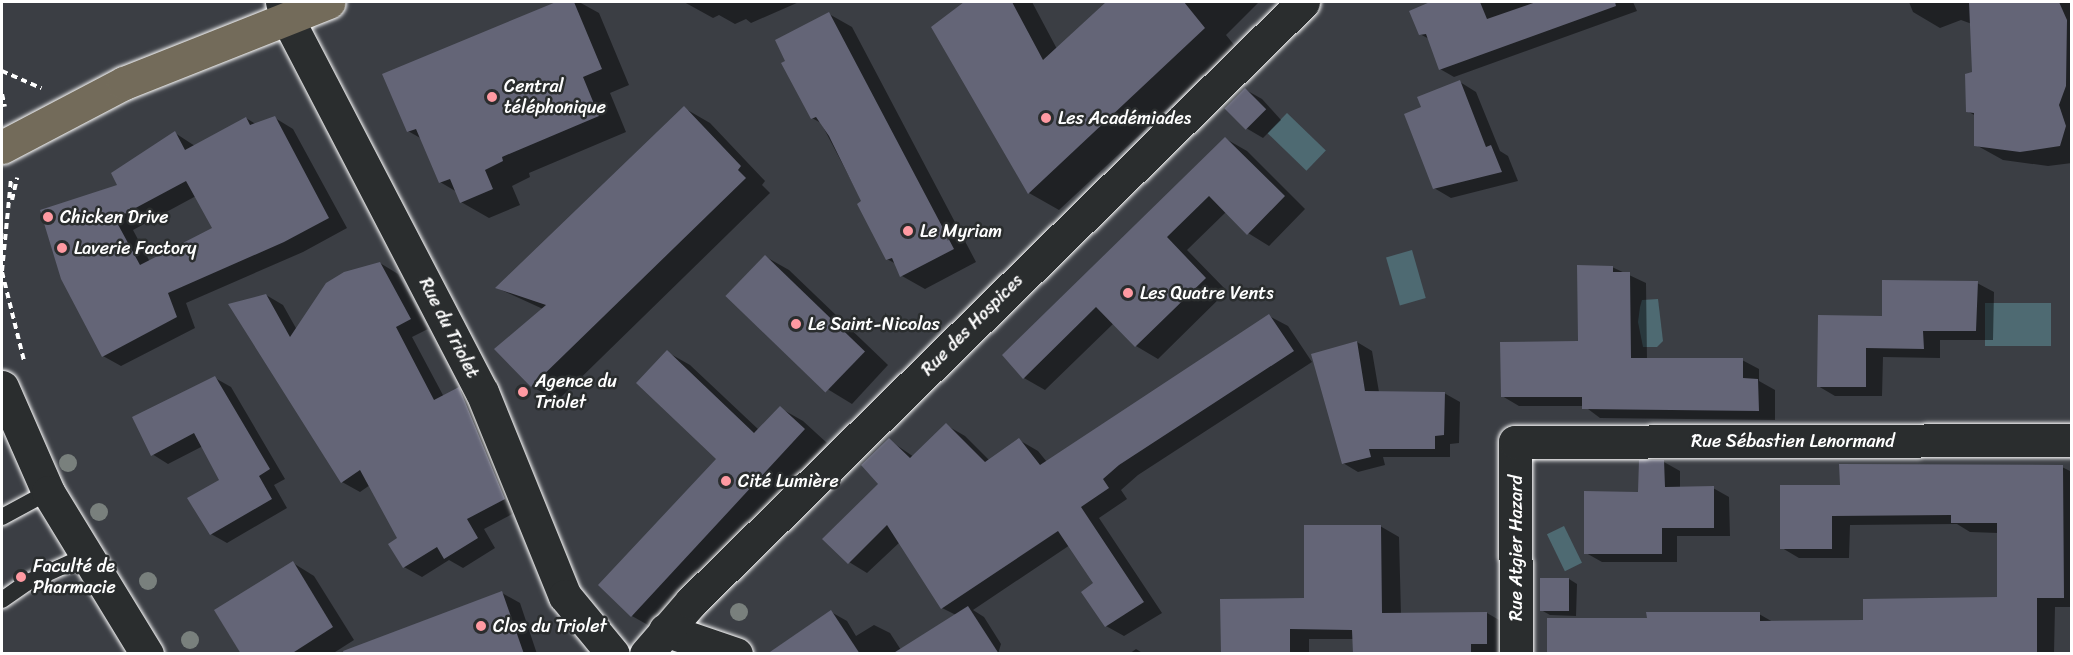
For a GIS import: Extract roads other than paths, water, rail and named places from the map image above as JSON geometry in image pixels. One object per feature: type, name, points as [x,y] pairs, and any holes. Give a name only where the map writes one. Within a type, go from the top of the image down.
[{"type":"main road","points":[[2,147],[124,83],[285,10],[329,2]]},
{"type":"street","name":"Rue des Hospices","points":[[656,642],[1303,2]]},
{"type":"street","name":"Rue du Triolet","points":[[285,10],[482,392],[565,596],[613,654]]},
{"type":"street","points":[[2,387],[48,492],[85,556],[147,654]]},
{"type":"street","name":"Rue Sébastien Lenormand","points":[[1515,442],[2072,440]]},
{"type":"street","name":"Rue Atgier Hazard","points":[[1515,442],[1516,654]]},
{"type":"street","points":[[656,642],[736,654]]},
{"type":"lane","points":[[2,517],[48,492]]},
{"type":"lane","points":[[2,600],[26,584],[85,556]]},
{"type":"water","points":[[1287,113],[1326,151],[1306,171],[1268,133]]},
{"type":"water","points":[[1412,250],[1426,298],[1400,306],[1386,257]]},
{"type":"water","points":[[1658,299],[1663,341],[1657,347],[1643,347],[1638,322],[1642,300]]},
{"type":"water","points":[[1985,303],[2051,303],[2051,346],[1985,346]]},
{"type":"water","points":[[1564,526],[1582,563],[1565,571],[1547,534]]},
{"type":"place","name":"Central téléphonique","points":[[492,97]]},
{"type":"place","name":"Les Académiades","points":[[1046,118]]},
{"type":"place","name":"Chicken Drive","points":[[48,217]]},
{"type":"place","name":"Le Myriam","points":[[908,231]]},
{"type":"place","name":"Laverie Factory","points":[[62,248]]},
{"type":"place","name":"Les Quatre Vents","points":[[1128,293]]},
{"type":"place","name":"Le Saint-Nicolas","points":[[796,324]]},
{"type":"place","name":"Agence du Triolet","points":[[523,392]]},
{"type":"place","name":"Cité Lumière","points":[[726,481]]},
{"type":"place","name":"Faculté de Pharmacie","points":[[21,577]]},
{"type":"place","name":"Clos du Triolet","points":[[481,626]]}]
